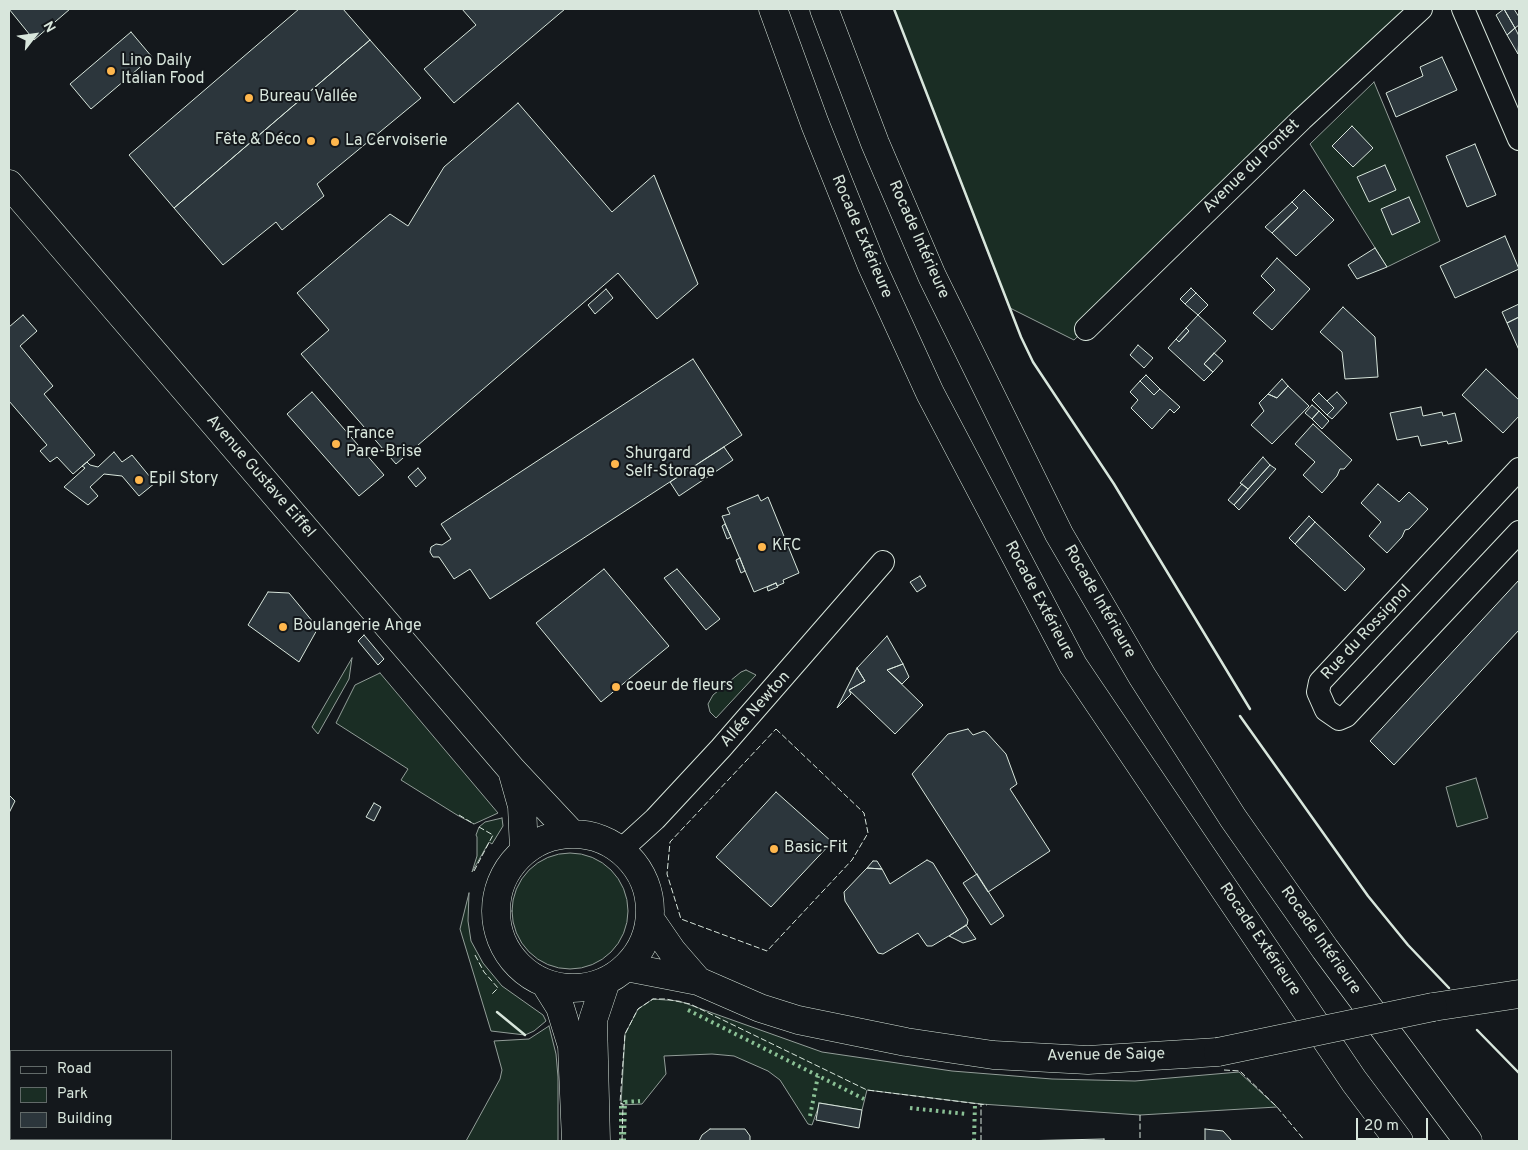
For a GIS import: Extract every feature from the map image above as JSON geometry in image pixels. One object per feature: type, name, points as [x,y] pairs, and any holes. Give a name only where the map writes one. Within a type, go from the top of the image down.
[{"type":"main road","name":"Rocade Extérieure","points":[[774,9],[815,124],[876,275],[930,393],[1073,665],[1354,1081],[1399,1141]]},
{"type":"main road","name":"Rocade Intérieure","points":[[824,9],[875,143],[932,276],[1059,534],[1142,676],[1234,818],[1324,949],[1468,1141]]},
{"type":"main road","name":"Avenue Gustave Eiffel","points":[[9,184],[512,770],[570,833]]},
{"type":"main road","name":"Avenue Gustave Eiffel","points":[[512,770],[522,806],[524,850]]},
{"type":"main road","points":[[596,1141],[593,1020],[616,974],[641,948],[650,919],[648,893],[638,869],[620,850],[597,837],[570,833],[544,838],[524,850],[505,874],[498,888],[495,911],[499,934],[509,955],[525,972],[545,983],[565,988],[586,987],[616,974]]},
{"type":"main road","name":"Avenue de Saige","points":[[650,919],[672,951],[698,981]]},
{"type":"main road","name":"Avenue de Saige","points":[[616,974],[698,981],[760,1008],[798,1020],[906,1042],[993,1055],[1088,1060],[1218,1052],[1433,1007],[1519,994]]},
{"type":"main road","points":[[545,983],[560,1007],[572,1046],[576,1141]]},
{"type":"street","name":"Avenue du Pontet","points":[[1086,329],[1302,119],[1421,9]]},
{"type":"street","points":[[1463,9],[1519,139]]},
{"type":"street","name":"Rue du Rossignol","points":[[1519,469],[1320,682],[1318,692],[1326,710],[1339,719],[1346,716],[1519,532]]},
{"type":"street","name":"Allée Newton","points":[[620,850],[655,819],[721,748],[883,562]]},
{"type":"green space","points":[[894,9],[1421,9],[1074,340],[1010,308]]},
{"type":"green space","points":[[1374,82],[1440,241],[1387,267],[1310,144]]},
{"type":"green space","points":[[352,658],[349,679],[318,734],[312,727]]},
{"type":"green space","points":[[746,670],[756,675],[716,718],[710,712],[708,704],[713,695]]},
{"type":"green space","points":[[380,673],[498,813],[474,824],[457,815],[401,780],[408,769],[336,723],[355,685]]},
{"type":"green space","points":[[1476,778],[1488,818],[1457,827],[1446,787]]},
{"type":"green space","points":[[502,818],[503,826],[492,844],[489,842],[472,872],[477,856],[476,835],[479,827],[485,822]]},
{"type":"green space","points":[[570,853],[592,857],[611,870],[624,889],[628,911],[624,933],[611,952],[592,965],[570,969],[548,965],[529,952],[516,933],[512,911],[516,889],[529,870],[548,857]]},
{"type":"green space","points":[[469,893],[468,921],[471,941],[483,963],[502,986],[543,1015],[546,1021],[534,1031],[525,1035],[491,1031],[460,929]]},
{"type":"green space","points":[[653,999],[679,1001],[822,1052],[952,1071],[1052,1079],[1135,1081],[1239,1072],[1277,1107],[1140,1115],[981,1104],[867,1090],[862,1110],[820,1103],[812,1125],[808,1124],[780,1080],[768,1071],[734,1056],[712,1054],[664,1056],[666,1074],[642,1104],[621,1105],[625,1034],[638,1009]]},
{"type":"green space","points":[[549,1026],[556,1054],[558,1077],[558,1141],[466,1141],[500,1079],[502,1070],[494,1041],[529,1039]]},
{"type":"building","points":[[9,9],[70,9],[34,40]]},
{"type":"building","name":"Bureau Vallée","points":[[299,9],[343,9],[370,40],[174,208],[129,155]]},
{"type":"building","points":[[462,9],[565,9],[454,103],[424,69],[476,25]]},
{"type":"building","points":[[1504,9],[1515,28],[1507,35],[1496,15]]},
{"type":"building","points":[[1504,9],[1514,9],[1519,17],[1519,25],[1515,28]]},
{"type":"building","points":[[1515,28],[1519,36],[1518,54],[1507,35]]},
{"type":"building","name":"Lino Daily Italian Food","points":[[131,32],[152,57],[91,109],[70,84]]},
{"type":"building","name":"Fête & Déco","points":[[370,40],[421,98],[317,184],[324,196],[282,230],[276,222],[223,265],[174,208]]},
{"type":"building","points":[[1442,57],[1457,90],[1396,117],[1386,93],[1423,76],[1420,67]]},
{"type":"building","points":[[518,103],[612,212],[654,175],[698,284],[657,319],[618,273],[396,464],[301,354],[329,330],[297,293],[390,214],[408,226],[444,167]]},
{"type":"building","points":[[1352,126],[1373,148],[1353,167],[1332,146]]},
{"type":"building","points":[[1475,144],[1496,195],[1467,207],[1446,156]]},
{"type":"building","points":[[1385,165],[1396,190],[1369,202],[1357,177]]},
{"type":"building","points":[[1304,190],[1334,220],[1296,256],[1272,233],[1298,208],[1292,202]]},
{"type":"building","points":[[1409,197],[1420,222],[1392,235],[1381,209]]},
{"type":"building","points":[[1292,202],[1298,208],[1272,233],[1265,227]]},
{"type":"building","points":[[1505,236],[1519,269],[1455,298],[1440,266]]},
{"type":"building","points":[[1375,248],[1387,267],[1357,279],[1348,265]]},
{"type":"building","points":[[1277,258],[1310,289],[1272,330],[1253,313],[1275,290],[1261,276]]},
{"type":"building","points":[[1191,288],[1196,293],[1185,304],[1180,299]]},
{"type":"building","points":[[606,289],[613,298],[595,314],[588,305]]},
{"type":"building","points":[[1196,293],[1208,305],[1198,315],[1185,304]]},
{"type":"building","points":[[1519,304],[1519,317],[1507,323],[1502,312]]},
{"type":"building","points":[[1343,307],[1375,337],[1378,377],[1345,379],[1342,352],[1320,332]]},
{"type":"building","points":[[23,315],[37,331],[20,346],[53,386],[44,394],[95,455],[73,474],[57,457],[50,462],[40,451],[47,445],[9,401],[9,327]]},
{"type":"building","points":[[1198,315],[1226,341],[1204,364],[1213,372],[1204,381],[1168,348],[1176,339],[1179,342],[1189,331],[1186,328]]},
{"type":"building","points":[[1519,317],[1519,350],[1507,323]]},
{"type":"building","points":[[1186,328],[1189,331],[1179,342],[1176,339]]},
{"type":"building","points":[[1138,345],[1153,358],[1144,368],[1130,355]]},
{"type":"building","points":[[1214,353],[1223,361],[1213,372],[1204,364]]},
{"type":"building","name":"Shurgard Self-Storage","points":[[693,359],[742,435],[490,599],[470,569],[454,579],[439,557],[433,557],[430,552],[431,547],[436,544],[442,545],[451,539],[441,524]]},
{"type":"building","points":[[1486,369],[1519,400],[1519,416],[1503,433],[1462,395]]},
{"type":"building","points":[[1146,375],[1160,389],[1154,395],[1140,381]]},
{"type":"building","points":[[1282,379],[1288,386],[1277,398],[1268,394]]},
{"type":"building","points":[[1140,381],[1154,395],[1160,389],[1180,407],[1174,413],[1170,409],[1152,429],[1131,408],[1138,400],[1130,392]]},
{"type":"building","points":[[1288,386],[1309,406],[1272,444],[1251,425],[1264,411],[1259,403],[1268,394],[1277,398]]},
{"type":"building","name":"France Pare-Brise","points":[[312,392],[384,475],[359,496],[287,414]]},
{"type":"building","points":[[1337,392],[1347,403],[1332,419],[1327,415],[1334,408],[1327,401]]},
{"type":"building","points":[[1319,393],[1334,408],[1327,415],[1312,400]]},
{"type":"building","points":[[1312,405],[1319,411],[1312,419],[1305,413]]},
{"type":"building","points":[[1421,407],[1423,416],[1442,412],[1443,416],[1455,413],[1462,441],[1448,444],[1447,441],[1421,446],[1418,436],[1397,440],[1390,413]]},
{"type":"building","points":[[1319,411],[1329,421],[1322,429],[1312,419]]},
{"type":"building","points":[[1313,424],[1352,460],[1344,469],[1340,469],[1337,476],[1322,493],[1303,475],[1315,462],[1295,444]]},
{"type":"building","points":[[724,447],[733,460],[679,496],[670,482]]},
{"type":"building","name":"Epil Story","points":[[114,452],[122,462],[132,455],[155,483],[139,496],[122,476],[104,474],[90,487],[98,496],[88,505],[64,487],[85,468],[82,466],[87,462],[98,467]]},
{"type":"building","points":[[1263,457],[1270,465],[1248,489],[1240,483]]},
{"type":"building","points":[[1270,465],[1276,469],[1239,510],[1234,505]]},
{"type":"building","points":[[418,468],[426,478],[416,487],[408,477]]},
{"type":"building","points":[[1242,484],[1248,489],[1234,505],[1228,500]]},
{"type":"building","points":[[1378,484],[1399,502],[1409,492],[1428,509],[1409,529],[1405,530],[1402,537],[1387,553],[1369,536],[1381,522],[1361,503]]},
{"type":"building","name":"KFC","points":[[758,495],[761,501],[768,497],[799,573],[783,580],[784,583],[777,586],[776,583],[754,592],[722,516],[730,514],[727,508]]},
{"type":"building","points":[[1309,516],[1315,522],[1295,544],[1289,538]]},
{"type":"building","points":[[1315,522],[1365,569],[1345,591],[1295,544]]},
{"type":"building","points":[[725,524],[731,537],[727,539],[722,526]]},
{"type":"building","points":[[740,558],[745,571],[741,573],[736,560]]},
{"type":"building","points":[[604,569],[669,646],[601,702],[536,623]]},
{"type":"building","points":[[677,569],[720,619],[706,630],[664,578]]},
{"type":"building","points":[[920,576],[926,586],[917,592],[910,582]]},
{"type":"building","points":[[1519,580],[1519,630],[1394,765],[1370,741]]},
{"type":"building","points":[[776,583],[778,587],[768,591],[767,587]]},
{"type":"building","name":"Boulangerie Ange","points":[[268,592],[289,593],[318,628],[299,662],[248,625]]},
{"type":"building","points":[[364,635],[384,659],[378,665],[358,641]]},
{"type":"building","points":[[887,636],[903,664],[887,670],[923,705],[895,734],[849,690],[865,681],[857,668]]},
{"type":"building","points":[[903,664],[909,677],[902,684],[887,670]]},
{"type":"building","points":[[857,668],[865,681],[849,690],[851,694],[837,708]]},
{"type":"building","points":[[968,729],[973,735],[984,731],[1006,754],[1017,784],[1010,789],[1050,851],[988,892],[912,774],[948,734]]},
{"type":"building","name":"Basic-Fit","points":[[776,792],[832,842],[771,907],[716,857]]},
{"type":"building","points":[[9,795],[15,801],[9,813]]},
{"type":"building","points":[[374,803],[381,807],[374,821],[366,817]]},
{"type":"building","points":[[927,860],[933,863],[968,920],[967,925],[932,946],[927,946],[918,933],[883,954],[878,953],[845,901],[844,892],[867,868],[882,869],[890,884]]},
{"type":"building","points":[[873,861],[877,861],[882,869],[867,868]]},
{"type":"building","points":[[977,874],[1004,916],[991,925],[963,883]]},
{"type":"building","points":[[966,925],[976,939],[963,943],[949,936]]},
{"type":"building","points":[[819,1103],[862,1110],[859,1128],[816,1120]]},
{"type":"building","points":[[710,1129],[745,1129],[750,1136],[750,1141],[699,1141],[702,1135]]},
{"type":"building","points":[[1205,1129],[1223,1131],[1232,1141],[1205,1141]]},
{"type":"building","points":[[1104,1139],[1104,1141],[1017,1141]]},
{"type":"hedge","points":[[688,1010],[864,1099]]},
{"type":"hedge","points":[[810,1116],[818,1076]]},
{"type":"hedge","points":[[624,1141],[625,1102],[640,1101]]},
{"type":"hedge","points":[[974,1141],[975,1103]]},
{"type":"hedge","points":[[621,1105],[621,1141]]},
{"type":"hedge","points":[[910,1108],[966,1114]]},
{"type":"fence","points":[[776,729],[864,813],[868,833],[852,860],[767,951],[681,919],[667,874],[670,842],[776,729]]},
{"type":"fence","points":[[459,815],[474,824]]},
{"type":"fence","points":[[474,871],[493,835],[479,827]]},
{"type":"fence","points":[[475,955],[484,972],[498,988],[491,995]]},
{"type":"fence","points":[[622,1141],[623,1104],[620,1103],[625,1034],[638,1009],[653,999],[666,999],[690,1004],[867,1090],[987,1105]]},
{"type":"fence","points":[[1224,1070],[1240,1071],[1277,1107],[1305,1141]]},
{"type":"fence","points":[[981,1104],[981,1141]]},
{"type":"fence","points":[[1140,1115],[1140,1141]]},
{"type":"wall","points":[[894,9],[1021,337],[1033,362],[1114,484],[1250,709]]},
{"type":"wall","points":[[1240,716],[1368,896],[1408,945],[1449,988]]},
{"type":"wall","points":[[497,1012],[525,1035]]},
{"type":"wall","points":[[1477,1030],[1519,1073]]},
{"type":"place","name":"Lino Daily Italian Food","points":[[111,71]]},
{"type":"place","name":"Bureau Vallée","points":[[249,98]]},
{"type":"place","name":"Fête & Déco","points":[[311,141]]},
{"type":"place","name":"La Cervoiserie","points":[[335,142]]},
{"type":"place","name":"France Pare-Brise","points":[[336,444]]},
{"type":"place","name":"Shurgard Self-Storage","points":[[615,464]]},
{"type":"place","name":"Epil Story","points":[[139,480]]},
{"type":"place","name":"KFC","points":[[762,547]]},
{"type":"place","name":"Boulangerie Ange","points":[[283,627]]},
{"type":"place","name":"coeur de fleurs","points":[[616,687]]},
{"type":"place","name":"Basic-Fit","points":[[774,849]]}]
